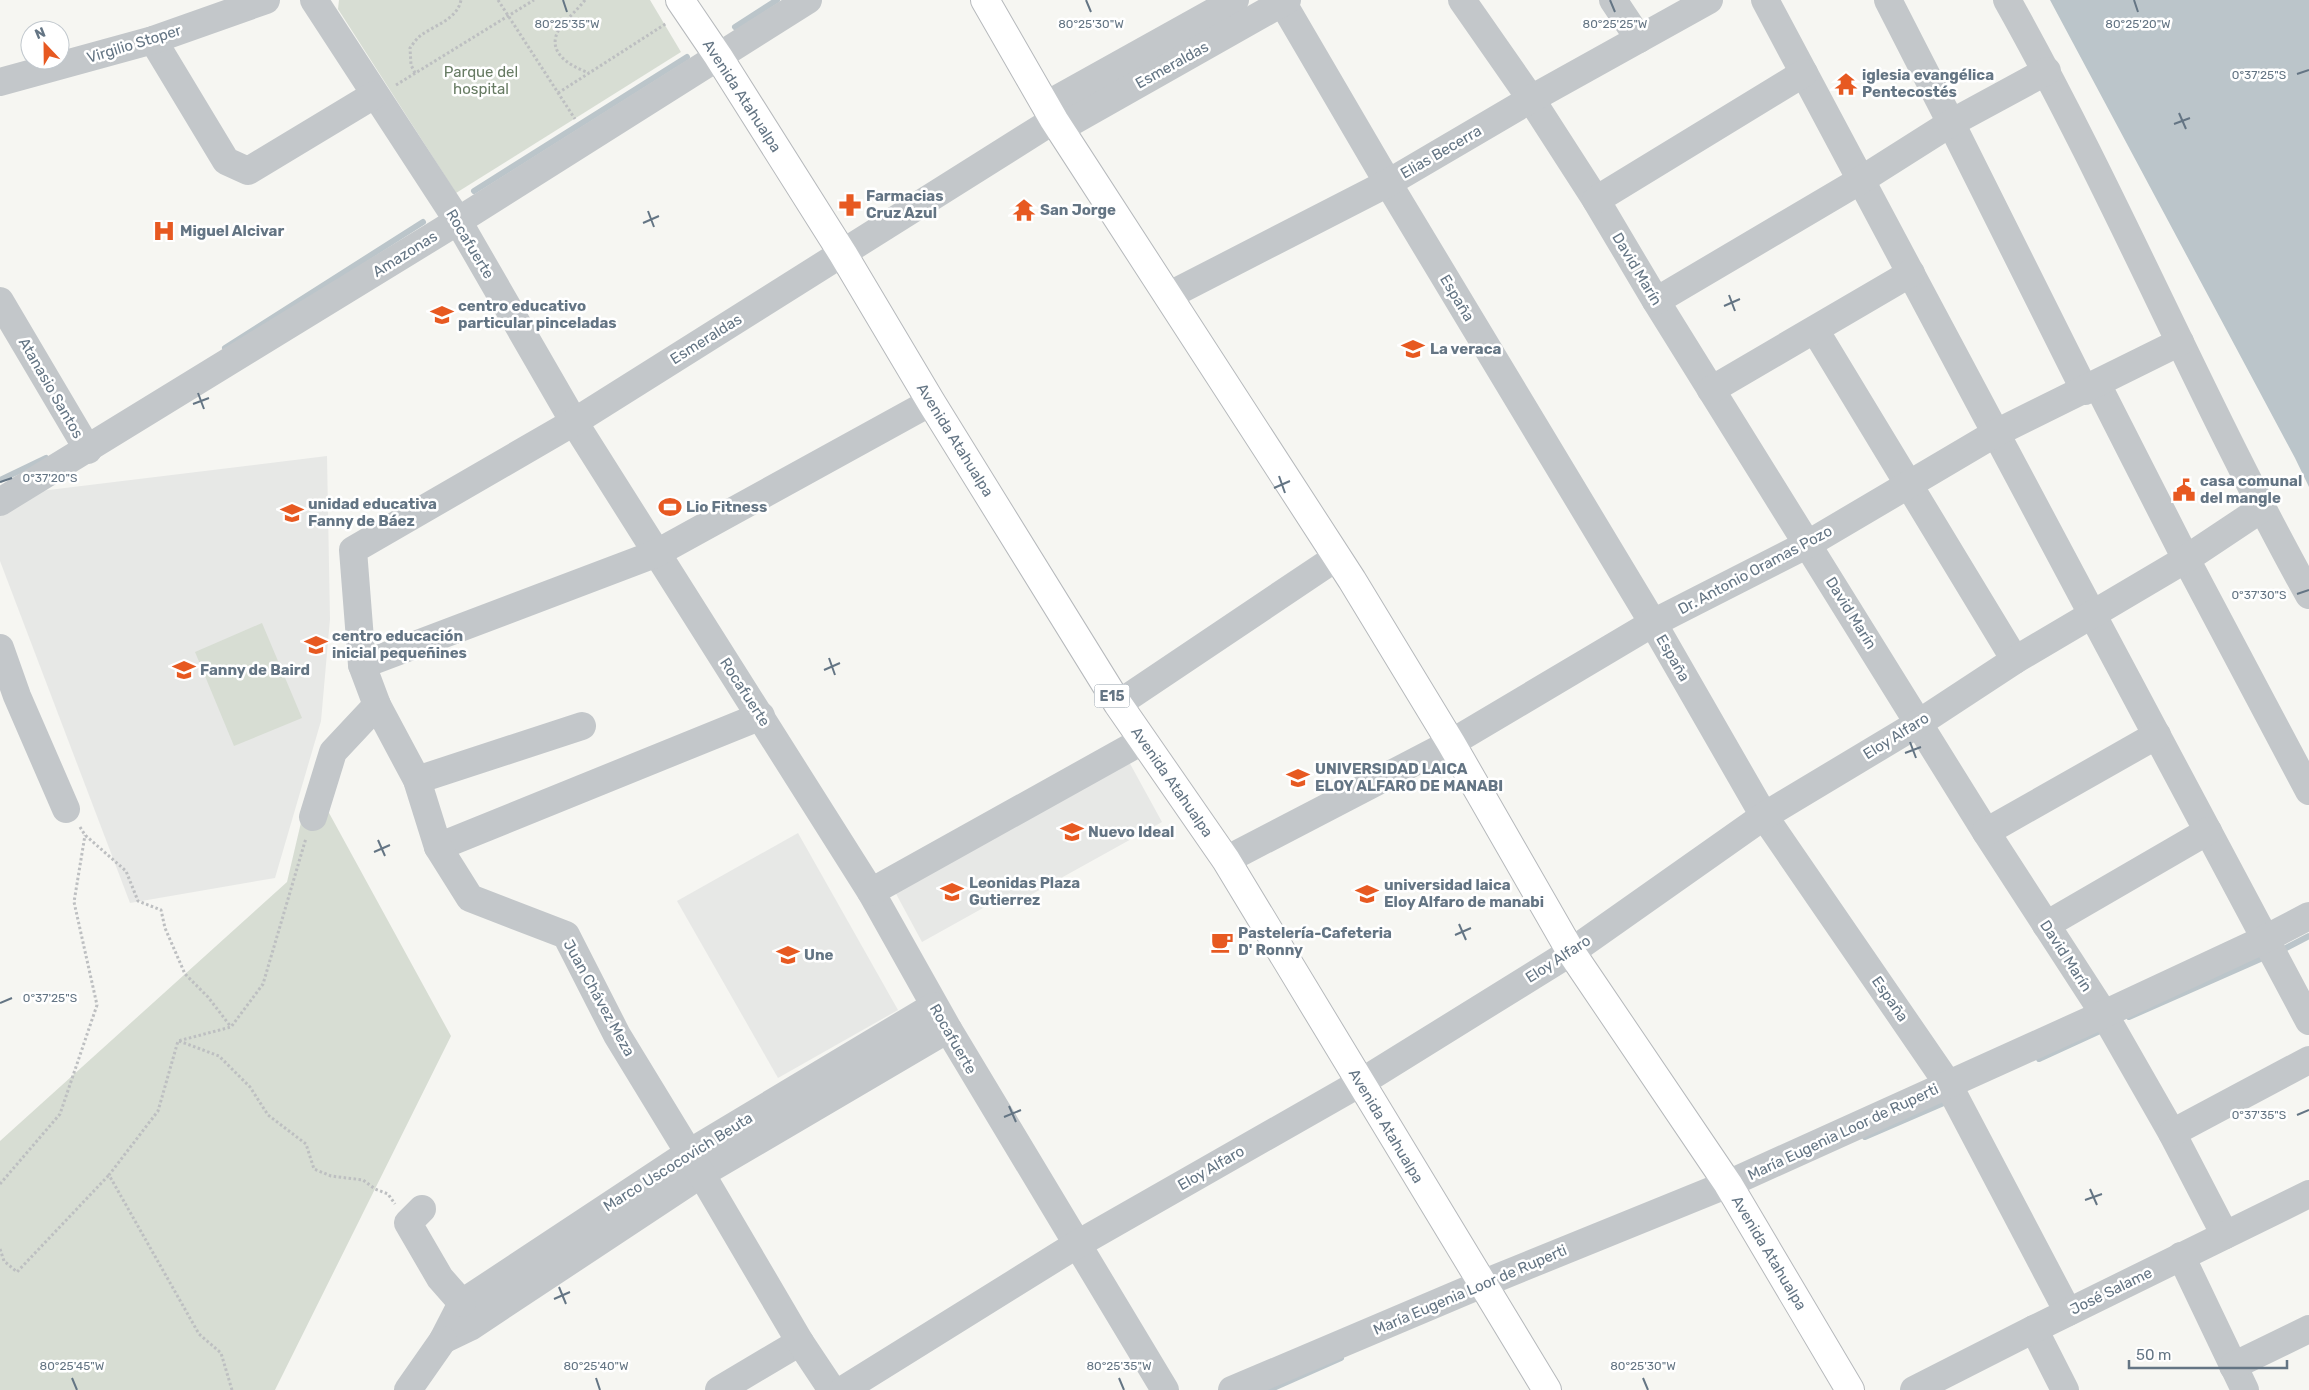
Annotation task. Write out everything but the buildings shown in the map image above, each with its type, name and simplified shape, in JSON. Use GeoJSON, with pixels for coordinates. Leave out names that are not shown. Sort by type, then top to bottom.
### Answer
{"type":"FeatureCollection","features":[{"type":"Feature","properties":{"kind":"highway","name":"Avenida Atahualpa"},"geometry":{"type":"LineString","coordinates":[[985,0],[1054,120],[1337,557],[1452,743],[1571,952],[1728,1184],[1850,1390]]}},
{"type":"Feature","properties":{"kind":"highway","name":"Avenida Atahualpa"},"geometry":{"type":"LineString","coordinates":[[683,5],[718,56],[843,254],[931,402],[1118,704],[1226,860],[1547,1390]]}},
{"type":"Feature","properties":{"kind":"street","name":"Virgilio Stoper"},"geometry":{"type":"LineString","coordinates":[[0,82],[152,40],[266,0]]}},
{"type":"Feature","properties":{"kind":"street","name":"Rocafuerte"},"geometry":{"type":"LineString","coordinates":[[314,0],[374,95],[458,221],[574,422],[655,554],[761,716],[871,892],[934,1006],[1076,1245],[1165,1390]]}},
{"type":"Feature","properties":{"kind":"street","name":"Amazonas"},"geometry":{"type":"LineString","coordinates":[[0,502],[88,450],[458,221],[808,0]]}},
{"type":"Feature","properties":{"kind":"street","name":"Esmeraldas"},"geometry":{"type":"LineString","coordinates":[[1054,120],[1059,98],[1235,0]]}},
{"type":"Feature","properties":{"kind":"street","name":"David Marín"},"geometry":{"type":"LineString","coordinates":[[1462,0],[1531,98],[1596,200],[1656,301],[1986,832],[2104,1014],[2172,1133],[2225,1235]]}},
{"type":"Feature","properties":{"kind":"street"},"geometry":{"type":"LineString","coordinates":[[1614,0],[1639,39]]}},
{"type":"Feature","properties":{"kind":"street","name":"Elias Becerra"},"geometry":{"type":"LineString","coordinates":[[1168,296],[1388,183],[1531,98],[1709,0]]}},
{"type":"Feature","properties":{"kind":"street"},"geometry":{"type":"LineString","coordinates":[[1765,0],[2309,1021]]}},
{"type":"Feature","properties":{"kind":"street"},"geometry":{"type":"LineString","coordinates":[[1888,0],[2091,388],[2186,559],[2309,791]]}},
{"type":"Feature","properties":{"kind":"street"},"geometry":{"type":"LineString","coordinates":[[2007,0],[2047,71],[2261,509],[2309,595]]}},
{"type":"Feature","properties":{"kind":"street","name":"Esmeraldas"},"geometry":{"type":"LineString","coordinates":[[353,550],[574,422],[1054,120],[1073,121],[1284,1]]}},
{"type":"Feature","properties":{"kind":"street","name":"España"},"geometry":{"type":"LineString","coordinates":[[1284,1],[1388,183],[1653,623],[1764,816],[1948,1084],[2068,1312]]}},
{"type":"Feature","properties":{"kind":"street"},"geometry":{"type":"LineString","coordinates":[[152,40],[226,161],[248,171],[374,95]]}},
{"type":"Feature","properties":{"kind":"street"},"geometry":{"type":"LineString","coordinates":[[1656,301],[1861,180],[1952,123],[2047,71]]}},
{"type":"Feature","properties":{"kind":"street"},"geometry":{"type":"LineString","coordinates":[[1596,200],[1804,72]]}},
{"type":"Feature","properties":{"kind":"street"},"geometry":{"type":"LineString","coordinates":[[1711,390],[1911,273]]}},
{"type":"Feature","properties":{"kind":"street","name":"Atanasio Santos"},"geometry":{"type":"LineString","coordinates":[[2,310],[88,450]]}},
{"type":"Feature","properties":{"kind":"street"},"geometry":{"type":"LineString","coordinates":[[1815,330],[2015,660]]}},
{"type":"Feature","properties":{"kind":"street","name":"Dr. Antonio Oramas Pozo"},"geometry":{"type":"LineString","coordinates":[[1226,860],[1452,743],[1653,623],[1808,544],[1996,433],[2091,388],[2180,342]]}},
{"type":"Feature","properties":{"kind":"street"},"geometry":{"type":"LineString","coordinates":[[362,665],[655,554],[931,402]]}},
{"type":"Feature","properties":{"kind":"street","name":"Eloy Alfaro"},"geometry":{"type":"LineString","coordinates":[[843,1390],[1076,1245],[1360,1083],[1571,952],[1764,816],[1919,723],[2015,660],[2186,559],[2261,509]]}},
{"type":"Feature","properties":{"kind":"street","name":"Juan Chávez Meza"},"geometry":{"type":"LineString","coordinates":[[353,550],[362,665],[377,705],[417,780],[438,847],[470,898],[566,935],[617,1035],[800,1342],[832,1390]]}},
{"type":"Feature","properties":{"kind":"street"},"geometry":{"type":"LineString","coordinates":[[1118,704],[1337,557]]}},
{"type":"Feature","properties":{"kind":"street"},"geometry":{"type":"LineString","coordinates":[[0,648],[17,696],[66,809]]}},
{"type":"Feature","properties":{"kind":"street"},"geometry":{"type":"LineString","coordinates":[[312,817],[333,752],[377,705]]}},
{"type":"Feature","properties":{"kind":"street"},"geometry":{"type":"LineString","coordinates":[[438,847],[761,716]]}},
{"type":"Feature","properties":{"kind":"street"},"geometry":{"type":"LineString","coordinates":[[417,780],[582,726]]}},
{"type":"Feature","properties":{"kind":"street"},"geometry":{"type":"LineString","coordinates":[[1986,832],[2157,734]]}},
{"type":"Feature","properties":{"kind":"street"},"geometry":{"type":"LineString","coordinates":[[871,892],[1142,741]]}},
{"type":"Feature","properties":{"kind":"street"},"geometry":{"type":"LineString","coordinates":[[2046,924],[2208,831]]}},
{"type":"Feature","properties":{"kind":"street","name":"María Eugenia Loor de Ruperti"},"geometry":{"type":"LineString","coordinates":[[1232,1390],[1482,1284],[1728,1184],[2104,1014],[2265,939],[2309,916]]}},
{"type":"Feature","properties":{"kind":"street","name":"Marco Uscocovich Beuta"},"geometry":{"type":"LineString","coordinates":[[408,1390],[443,1340],[462,1303],[695,1163],[934,1006]]}},
{"type":"Feature","properties":{"kind":"street","name":"Marco Uscocovich Beuta"},"geometry":{"type":"LineString","coordinates":[[443,1340],[470,1327],[695,1163],[948,1029]]}},
{"type":"Feature","properties":{"kind":"street"},"geometry":{"type":"LineString","coordinates":[[2172,1133],[2309,1060]]}},
{"type":"Feature","properties":{"kind":"street","name":"José Salame"},"geometry":{"type":"LineString","coordinates":[[1914,1390],[2309,1194]]}},
{"type":"Feature","properties":{"kind":"street"},"geometry":{"type":"LineString","coordinates":[[415,1216],[440,1278],[462,1303]]}},
{"type":"Feature","properties":{"kind":"street"},"geometry":{"type":"LineString","coordinates":[[2182,1256],[2239,1378],[2309,1329]]}},
{"type":"Feature","properties":{"kind":"street"},"geometry":{"type":"LineString","coordinates":[[2034,1329],[2065,1390]]}},
{"type":"Feature","properties":{"kind":"street"},"geometry":{"type":"LineString","coordinates":[[719,1390],[800,1342]]}},
{"type":"Feature","properties":{"kind":"path"},"geometry":{"type":"LineString","coordinates":[[414,73],[411,65],[410,48],[421,36],[448,20],[460,5],[461,0]]}},
{"type":"Feature","properties":{"kind":"path"},"geometry":{"type":"LineString","coordinates":[[498,0],[588,139]]}},
{"type":"Feature","properties":{"kind":"path"},"geometry":{"type":"LineString","coordinates":[[374,95],[414,73],[534,0]]}},
{"type":"Feature","properties":{"kind":"path"},"geometry":{"type":"LineString","coordinates":[[585,0],[562,25],[556,36],[557,51],[567,64],[589,73]]}},
{"type":"Feature","properties":{"kind":"path"},"geometry":{"type":"LineString","coordinates":[[558,93],[683,5]]}},
{"type":"Feature","properties":{"kind":"path"},"geometry":{"type":"LineString","coordinates":[[66,809],[86,835],[126,871],[138,901],[161,910],[165,928],[185,974],[208,998],[231,1027]]}},
{"type":"Feature","properties":{"kind":"path"},"geometry":{"type":"LineString","coordinates":[[178,1040],[231,1027],[263,984],[312,817]]}},
{"type":"Feature","properties":{"kind":"path"},"geometry":{"type":"LineString","coordinates":[[0,1184],[60,1114],[97,1005],[74,902],[86,835]]}},
{"type":"Feature","properties":{"kind":"path"},"geometry":{"type":"LineString","coordinates":[[0,1249],[4,1261],[17,1272],[109,1175],[158,1111],[178,1040]]}},
{"type":"Feature","properties":{"kind":"path"},"geometry":{"type":"LineString","coordinates":[[178,1040],[219,1056],[250,1087],[268,1115],[306,1144],[314,1169],[331,1176],[363,1180],[375,1189],[388,1194],[415,1216]]}},
{"type":"Feature","properties":{"kind":"path"},"geometry":{"type":"LineString","coordinates":[[109,1175],[199,1334],[222,1353],[232,1390]]}},
{"type":"Feature","properties":{"kind":"shaded area"},"geometry":{"type":"Polygon","coordinates":[[[2050,0],[2309,0],[2309,487],[2295,458],[2050,0]]]}},
{"type":"Feature","properties":{"kind":"shaded area","name":"Fanny de Baird"},"geometry":{"type":"Polygon","coordinates":[[[327,456],[330,619],[321,721],[275,878],[130,903],[0,561],[0,511],[32,492],[327,456]]]}},
{"type":"Feature","properties":{"kind":"shaded area","name":"Nuevo Ideal"},"geometry":{"type":"Polygon","coordinates":[[[1128,760],[1162,822],[1016,903],[1010,893],[922,942],[894,890],[1128,760]]]}},
{"type":"Feature","properties":{"kind":"shaded area","name":"Une"},"geometry":{"type":"Polygon","coordinates":[[[798,833],[898,1010],[778,1078],[677,901],[798,833]]]}},
{"type":"Feature","properties":{"kind":"green space","name":"Parque del hospital"},"geometry":{"type":"Polygon","coordinates":[[[339,0],[650,0],[681,52],[456,193],[338,9],[339,0]]]}},
{"type":"Feature","properties":{"kind":"green space"},"geometry":{"type":"Polygon","coordinates":[[[262,623],[302,718],[234,746],[195,652],[262,623]]]}},
{"type":"Feature","properties":{"kind":"green space"},"geometry":{"type":"Polygon","coordinates":[[[311,780],[451,1036],[275,1390],[0,1390],[0,1141],[287,882],[311,780]]]}},
{"type":"Feature","properties":{"kind":"waterway"},"geometry":{"type":"LineString","coordinates":[[735,27],[777,0]]}},
{"type":"Feature","properties":{"kind":"waterway"},"geometry":{"type":"LineString","coordinates":[[474,191],[687,57]]}},
{"type":"Feature","properties":{"kind":"waterway"},"geometry":{"type":"LineString","coordinates":[[225,348],[423,222]]}},
{"type":"Feature","properties":{"kind":"waterway"},"geometry":{"type":"LineString","coordinates":[[0,480],[46,458]]}},
{"type":"Feature","properties":{"kind":"waterway"},"geometry":{"type":"LineString","coordinates":[[2286,948],[2309,936]]}},
{"type":"Feature","properties":{"kind":"waterway"},"geometry":{"type":"LineString","coordinates":[[2129,1017],[2265,957]]}},
{"type":"Feature","properties":{"kind":"waterway"},"geometry":{"type":"LineString","coordinates":[[2039,1059],[2100,1031]]}},
{"type":"Feature","properties":{"kind":"waterway"},"geometry":{"type":"LineString","coordinates":[[1865,1137],[1946,1102]]}},
{"type":"Feature","properties":{"kind":"waterway"},"geometry":{"type":"LineString","coordinates":[[1269,1390],[1341,1358]]}},
{"type":"Feature","properties":{"kind":"place","name":"iglesia evangélica Pentecostés"},"geometry":{"type":"Point","coordinates":[1846,84]}},
{"type":"Feature","properties":{"kind":"place","name":"Farmacias Cruz Azul"},"geometry":{"type":"Point","coordinates":[850,205]}},
{"type":"Feature","properties":{"kind":"place","name":"San Jorge"},"geometry":{"type":"Point","coordinates":[1024,210]}},
{"type":"Feature","properties":{"kind":"place","name":"Miguel Alcivar"},"geometry":{"type":"Point","coordinates":[164,231]}},
{"type":"Feature","properties":{"kind":"place","name":"centro educativo particular pinceladas"},"geometry":{"type":"Point","coordinates":[442,315]}},
{"type":"Feature","properties":{"kind":"place","name":"La veraca"},"geometry":{"type":"Point","coordinates":[1413,349]}},
{"type":"Feature","properties":{"kind":"place","name":"casa comunal del mangle"},"geometry":{"type":"Point","coordinates":[2184,490]}},
{"type":"Feature","properties":{"kind":"place","name":"Lio Fitness"},"geometry":{"type":"Point","coordinates":[670,507]}},
{"type":"Feature","properties":{"kind":"place","name":"unidad educativa Fanny de Báez"},"geometry":{"type":"Point","coordinates":[292,513]}},
{"type":"Feature","properties":{"kind":"place","name":"centro educación inicial pequeñines"},"geometry":{"type":"Point","coordinates":[316,645]}},
{"type":"Feature","properties":{"kind":"place","name":"Fanny de Baird"},"geometry":{"type":"Point","coordinates":[184,670]}},
{"type":"Feature","properties":{"kind":"place","name":"UNIVERSIDAD LAICA ELOY ALFARO DE MANABI"},"geometry":{"type":"Point","coordinates":[1298,778]}},
{"type":"Feature","properties":{"kind":"place","name":"Nuevo Ideal"},"geometry":{"type":"Point","coordinates":[1072,832]}},
{"type":"Feature","properties":{"kind":"place","name":"Leonidas Plaza Gutierrez"},"geometry":{"type":"Point","coordinates":[952,892]}},
{"type":"Feature","properties":{"kind":"place","name":"universidad laica Eloy Alfaro de manabi"},"geometry":{"type":"Point","coordinates":[1367,894]}},
{"type":"Feature","properties":{"kind":"place","name":"Pastelería-Cafeteria D' Ronny"},"geometry":{"type":"Point","coordinates":[1222,942]}},
{"type":"Feature","properties":{"kind":"place","name":"Une"},"geometry":{"type":"Point","coordinates":[788,955]}}]}
